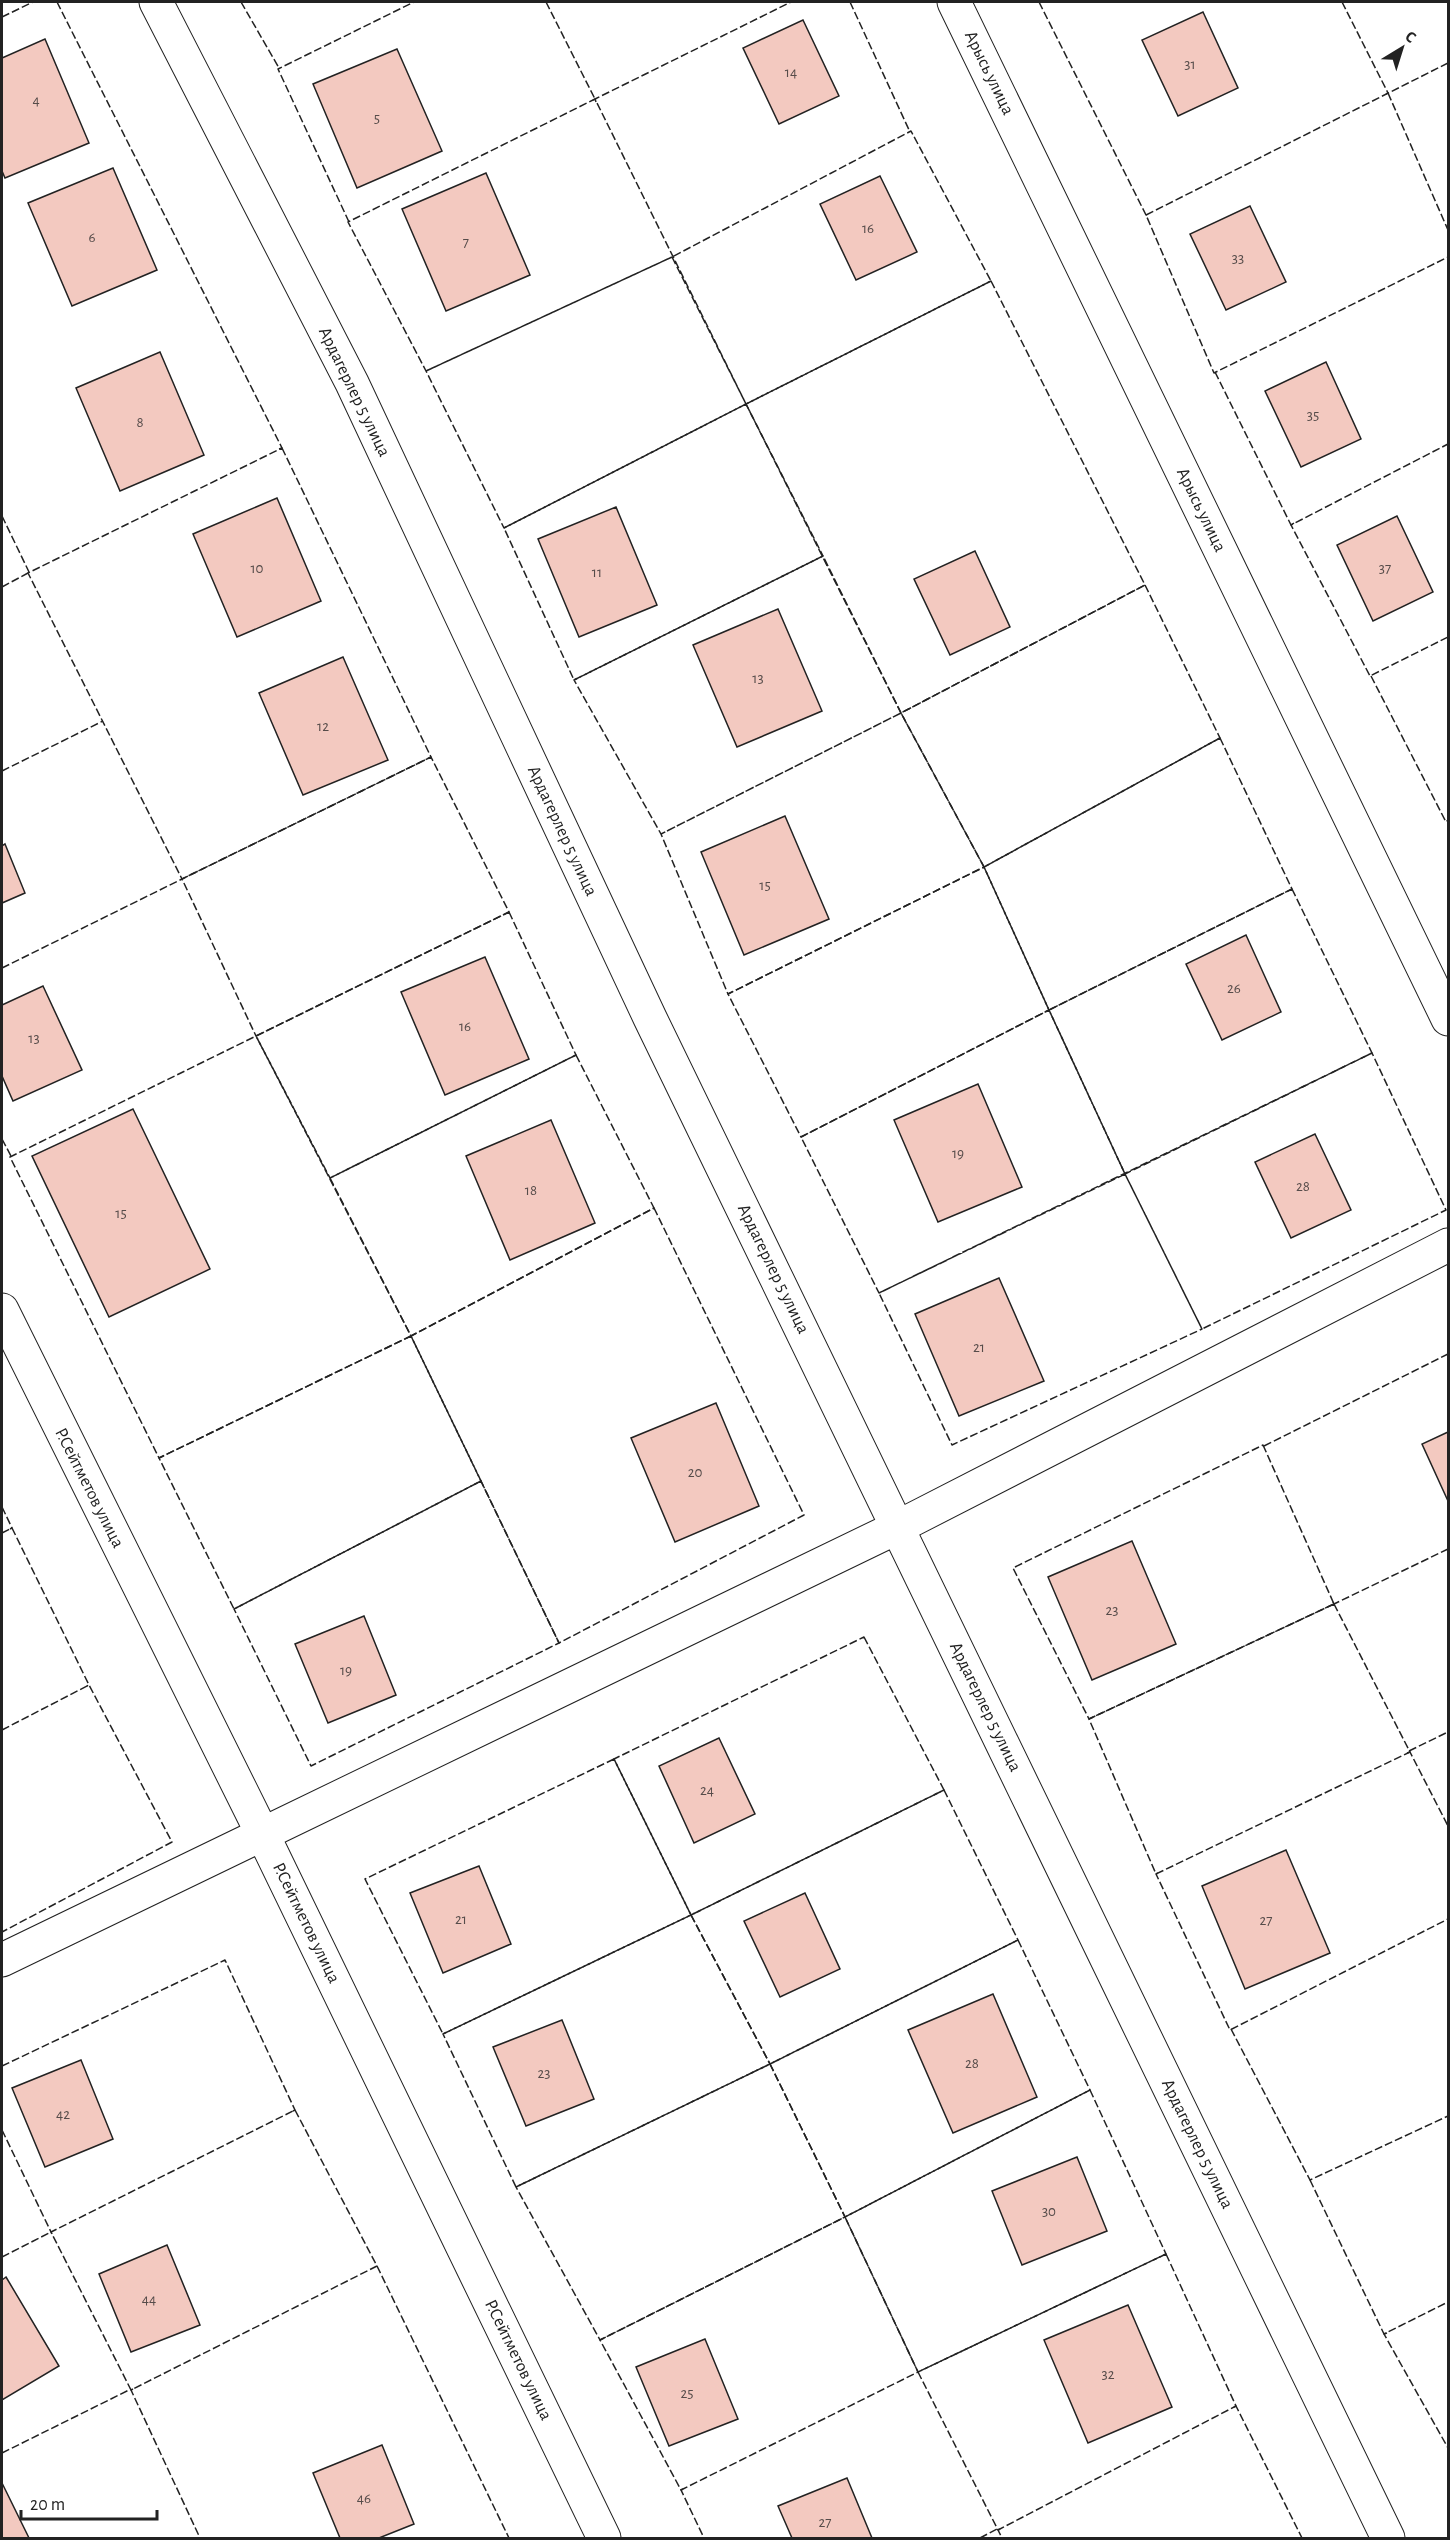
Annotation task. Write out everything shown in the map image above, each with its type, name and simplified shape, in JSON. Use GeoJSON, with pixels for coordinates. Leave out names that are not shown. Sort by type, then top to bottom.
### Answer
{"type":"FeatureCollection","features":[{"type":"Feature","properties":{"kind":"street","name":"Ардагерлер 5 улица"},"geometry":{"type":"LineString","coordinates":[[156,2],[352,383],[645,1007],[1388,2538]]}},
{"type":"Feature","properties":{"kind":"street","name":"Арысь улица"},"geometry":{"type":"LineString","coordinates":[[954,2],[1449,1019]]}},
{"type":"Feature","properties":{"kind":"street"},"geometry":{"type":"LineString","coordinates":[[2,1960],[898,1527],[1449,1245]]}},
{"type":"Feature","properties":{"kind":"street","name":"Р.Сейтметов улица"},"geometry":{"type":"LineString","coordinates":[[2,1310],[262,1833],[604,2538]]}},
{"type":"Feature","properties":{"kind":"building"},"geometry":{"type":"Polygon","coordinates":[[[1203,12],[1238,88],[1178,116],[1142,40],[1203,12]]]}},
{"type":"Feature","properties":{"kind":"building"},"geometry":{"type":"Polygon","coordinates":[[[803,20],[839,96],[779,124],[743,48],[803,20]]]}},
{"type":"Feature","properties":{"kind":"building"},"geometry":{"type":"Polygon","coordinates":[[[45,39],[89,143],[5,178],[2,171],[2,58],[45,39]]]}},
{"type":"Feature","properties":{"kind":"building"},"geometry":{"type":"Polygon","coordinates":[[[397,49],[442,151],[357,188],[313,84],[397,49]]]}},
{"type":"Feature","properties":{"kind":"building"},"geometry":{"type":"Polygon","coordinates":[[[113,168],[157,270],[72,306],[28,203],[113,168]]]}},
{"type":"Feature","properties":{"kind":"building"},"geometry":{"type":"Polygon","coordinates":[[[486,173],[530,275],[446,311],[402,209],[486,173]]]}},
{"type":"Feature","properties":{"kind":"building"},"geometry":{"type":"Polygon","coordinates":[[[880,176],[917,252],[856,280],[820,204],[880,176]]]}},
{"type":"Feature","properties":{"kind":"building"},"geometry":{"type":"Polygon","coordinates":[[[1250,206],[1286,282],[1226,310],[1190,234],[1250,206]]]}},
{"type":"Feature","properties":{"kind":"building"},"geometry":{"type":"Polygon","coordinates":[[[160,352],[204,455],[120,491],[76,388],[160,352]]]}},
{"type":"Feature","properties":{"kind":"building"},"geometry":{"type":"Polygon","coordinates":[[[1326,362],[1361,439],[1301,467],[1265,391],[1326,362]]]}},
{"type":"Feature","properties":{"kind":"building"},"geometry":{"type":"Polygon","coordinates":[[[277,498],[321,601],[237,637],[193,534],[277,498]]]}},
{"type":"Feature","properties":{"kind":"building"},"geometry":{"type":"Polygon","coordinates":[[[616,507],[657,605],[579,637],[538,539],[616,507]]]}},
{"type":"Feature","properties":{"kind":"building"},"geometry":{"type":"Polygon","coordinates":[[[1397,516],[1433,592],[1373,621],[1337,545],[1397,516]]]}},
{"type":"Feature","properties":{"kind":"building"},"geometry":{"type":"Polygon","coordinates":[[[975,551],[1010,627],[950,655],[914,579],[975,551]]]}},
{"type":"Feature","properties":{"kind":"building"},"geometry":{"type":"Polygon","coordinates":[[[778,609],[822,711],[737,747],[693,645],[778,609]]]}},
{"type":"Feature","properties":{"kind":"building"},"geometry":{"type":"Polygon","coordinates":[[[343,657],[388,760],[303,795],[259,693],[343,657]]]}},
{"type":"Feature","properties":{"kind":"building"},"geometry":{"type":"Polygon","coordinates":[[[785,816],[829,919],[744,955],[701,852],[785,816]]]}},
{"type":"Feature","properties":{"kind":"building"},"geometry":{"type":"Polygon","coordinates":[[[5,844],[25,893],[2,903],[2,846],[5,844]]]}},
{"type":"Feature","properties":{"kind":"building"},"geometry":{"type":"Polygon","coordinates":[[[1246,935],[1281,1012],[1222,1040],[1186,964],[1246,935]]]}},
{"type":"Feature","properties":{"kind":"building"},"geometry":{"type":"Polygon","coordinates":[[[485,957],[529,1059],[445,1095],[401,992],[485,957]]]}},
{"type":"Feature","properties":{"kind":"building"},"geometry":{"type":"Polygon","coordinates":[[[43,986],[82,1070],[13,1101],[2,1076],[2,1005],[43,986]]]}},
{"type":"Feature","properties":{"kind":"building"},"geometry":{"type":"Polygon","coordinates":[[[978,1084],[1022,1187],[938,1222],[894,1120],[978,1084]]]}},
{"type":"Feature","properties":{"kind":"building"},"geometry":{"type":"Polygon","coordinates":[[[133,1109],[210,1269],[109,1317],[32,1156],[133,1109]]]}},
{"type":"Feature","properties":{"kind":"building"},"geometry":{"type":"Polygon","coordinates":[[[551,1120],[595,1223],[510,1260],[466,1156],[551,1120]]]}},
{"type":"Feature","properties":{"kind":"building"},"geometry":{"type":"Polygon","coordinates":[[[1315,1134],[1351,1210],[1291,1238],[1255,1162],[1315,1134]]]}},
{"type":"Feature","properties":{"kind":"building"},"geometry":{"type":"Polygon","coordinates":[[[999,1278],[1044,1381],[959,1416],[915,1314],[999,1278]]]}},
{"type":"Feature","properties":{"kind":"building"},"geometry":{"type":"Polygon","coordinates":[[[716,1403],[759,1506],[675,1542],[631,1438],[716,1403]]]}},
{"type":"Feature","properties":{"kind":"building"},"geometry":{"type":"Polygon","coordinates":[[[1448,1432],[1448,1501],[1422,1444],[1448,1432]]]}},
{"type":"Feature","properties":{"kind":"building"},"geometry":{"type":"Polygon","coordinates":[[[1132,1541],[1176,1644],[1092,1680],[1048,1577],[1132,1541]]]}},
{"type":"Feature","properties":{"kind":"building"},"geometry":{"type":"Polygon","coordinates":[[[364,1616],[396,1695],[328,1723],[295,1644],[364,1616]]]}},
{"type":"Feature","properties":{"kind":"building"},"geometry":{"type":"Polygon","coordinates":[[[719,1738],[755,1814],[694,1843],[659,1766],[719,1738]]]}},
{"type":"Feature","properties":{"kind":"building"},"geometry":{"type":"Polygon","coordinates":[[[1286,1850],[1330,1953],[1245,1989],[1202,1886],[1286,1850]]]}},
{"type":"Feature","properties":{"kind":"building"},"geometry":{"type":"Polygon","coordinates":[[[479,1866],[511,1944],[443,1973],[410,1893],[479,1866]]]}},
{"type":"Feature","properties":{"kind":"building"},"geometry":{"type":"Polygon","coordinates":[[[805,1893],[840,1969],[780,1997],[744,1921],[805,1893]]]}},
{"type":"Feature","properties":{"kind":"building"},"geometry":{"type":"Polygon","coordinates":[[[993,1994],[1037,2097],[953,2133],[908,2030],[993,1994]]]}},
{"type":"Feature","properties":{"kind":"building"},"geometry":{"type":"Polygon","coordinates":[[[562,2020],[594,2099],[526,2126],[493,2047],[562,2020]]]}},
{"type":"Feature","properties":{"kind":"building"},"geometry":{"type":"Polygon","coordinates":[[[81,2060],[113,2139],[45,2167],[12,2088],[81,2060]]]}},
{"type":"Feature","properties":{"kind":"building"},"geometry":{"type":"Polygon","coordinates":[[[1077,2157],[1107,2231],[1022,2265],[992,2191],[1077,2157]]]}},
{"type":"Feature","properties":{"kind":"building"},"geometry":{"type":"Polygon","coordinates":[[[167,2245],[200,2325],[131,2352],[99,2274],[167,2245]]]}},
{"type":"Feature","properties":{"kind":"building"},"geometry":{"type":"Polygon","coordinates":[[[6,2277],[59,2366],[2,2400],[2,2280],[6,2277]]]}},
{"type":"Feature","properties":{"kind":"building"},"geometry":{"type":"Polygon","coordinates":[[[1128,2305],[1172,2407],[1088,2443],[1044,2340],[1128,2305]]]}},
{"type":"Feature","properties":{"kind":"building"},"geometry":{"type":"Polygon","coordinates":[[[705,2339],[738,2419],[669,2446],[636,2367],[705,2339]]]}},
{"type":"Feature","properties":{"kind":"building"},"geometry":{"type":"Polygon","coordinates":[[[382,2445],[414,2524],[379,2538],[340,2538],[313,2473],[382,2445]]]}},
{"type":"Feature","properties":{"kind":"building"},"geometry":{"type":"Polygon","coordinates":[[[847,2478],[872,2538],[792,2538],[778,2506],[847,2478]]]}},
{"type":"Feature","properties":{"kind":"building"},"geometry":{"type":"Polygon","coordinates":[[[2,2483],[29,2538],[2,2538],[2,2483]]]}},
{"type":"Feature","properties":{"kind":"fence"},"geometry":{"type":"LineString","coordinates":[[2,17],[33,2]]}},
{"type":"Feature","properties":{"kind":"fence"},"geometry":{"type":"LineString","coordinates":[[57,2],[282,448],[279,449]]}},
{"type":"Feature","properties":{"kind":"fence"},"geometry":{"type":"LineString","coordinates":[[241,2],[279,68]]}},
{"type":"Feature","properties":{"kind":"fence"},"geometry":{"type":"LineString","coordinates":[[349,222],[278,69],[414,2]]}},
{"type":"Feature","properties":{"kind":"fence"},"geometry":{"type":"LineString","coordinates":[[546,2],[595,99],[593,100]]}},
{"type":"Feature","properties":{"kind":"fence"},"geometry":{"type":"LineString","coordinates":[[596,102],[595,99],[791,2]]}},
{"type":"Feature","properties":{"kind":"fence"},"geometry":{"type":"LineString","coordinates":[[850,2],[910,132]]}},
{"type":"Feature","properties":{"kind":"fence"},"geometry":{"type":"LineString","coordinates":[[1039,2],[1146,215],[1148,214]]}},
{"type":"Feature","properties":{"kind":"fence"},"geometry":{"type":"LineString","coordinates":[[1342,2],[1388,93],[1386,94]]}},
{"type":"Feature","properties":{"kind":"fence"},"geometry":{"type":"LineString","coordinates":[[1448,63],[1146,215],[1214,373],[1448,257]]}},
{"type":"Feature","properties":{"kind":"fence"},"geometry":{"type":"LineString","coordinates":[[1388,93],[1448,230]]}},
{"type":"Feature","properties":{"kind":"fence"},"geometry":{"type":"LineString","coordinates":[[672,257],[426,371],[348,222],[595,99],[746,404],[504,528],[426,371],[672,257],[911,131],[991,281],[746,404],[672,257]]}},
{"type":"Feature","properties":{"kind":"fence"},"geometry":{"type":"LineString","coordinates":[[991,281],[1145,585],[901,713],[746,404],[991,281]]}},
{"type":"Feature","properties":{"kind":"fence"},"geometry":{"type":"LineString","coordinates":[[1215,372],[1291,525],[1448,444]]}},
{"type":"Feature","properties":{"kind":"fence"},"geometry":{"type":"LineString","coordinates":[[746,404],[823,556],[574,680],[504,528],[746,404]]}},
{"type":"Feature","properties":{"kind":"fence"},"geometry":{"type":"LineString","coordinates":[[282,448],[431,757],[182,879],[28,573],[282,448]]}},
{"type":"Feature","properties":{"kind":"fence"},"geometry":{"type":"LineString","coordinates":[[2,516],[29,572]]}},
{"type":"Feature","properties":{"kind":"fence"},"geometry":{"type":"LineString","coordinates":[[1294,523],[1291,525],[1370,676],[1448,637]]}},
{"type":"Feature","properties":{"kind":"fence"},"geometry":{"type":"LineString","coordinates":[[901,713],[661,834],[574,680],[823,556],[901,713],[984,867],[728,994],[661,834],[901,713]]}},
{"type":"Feature","properties":{"kind":"fence"},"geometry":{"type":"LineString","coordinates":[[2,587],[28,573]]}},
{"type":"Feature","properties":{"kind":"fence"},"geometry":{"type":"LineString","coordinates":[[1145,585],[1220,738],[984,867],[901,713],[1145,585]]}},
{"type":"Feature","properties":{"kind":"fence"},"geometry":{"type":"LineString","coordinates":[[1371,676],[1446,822],[1448,820]]}},
{"type":"Feature","properties":{"kind":"fence"},"geometry":{"type":"LineString","coordinates":[[2,771],[103,721]]}},
{"type":"Feature","properties":{"kind":"fence"},"geometry":{"type":"LineString","coordinates":[[1220,738],[1292,889],[1049,1010],[984,867],[1220,738]]}},
{"type":"Feature","properties":{"kind":"fence"},"geometry":{"type":"LineString","coordinates":[[256,1036],[10,1157],[159,1458],[411,1336],[256,1036],[182,879],[431,757],[509,912],[256,1036]]}},
{"type":"Feature","properties":{"kind":"fence"},"geometry":{"type":"LineString","coordinates":[[984,867],[1049,1010],[801,1137],[728,994],[984,867]]}},
{"type":"Feature","properties":{"kind":"fence"},"geometry":{"type":"LineString","coordinates":[[2,968],[182,879]]}},
{"type":"Feature","properties":{"kind":"fence"},"geometry":{"type":"LineString","coordinates":[[1292,889],[1372,1053],[1125,1174],[1049,1010],[1292,889]]}},
{"type":"Feature","properties":{"kind":"fence"},"geometry":{"type":"LineString","coordinates":[[509,912],[576,1055],[330,1178],[256,1036],[509,912]]}},
{"type":"Feature","properties":{"kind":"fence"},"geometry":{"type":"LineString","coordinates":[[1125,1174],[879,1293],[952,1445],[1202,1329],[1125,1174],[1049,1010],[801,1137],[879,1293],[1372,1053],[1446,1210],[1202,1329],[1125,1174]]}},
{"type":"Feature","properties":{"kind":"fence"},"geometry":{"type":"LineString","coordinates":[[576,1055],[654,1208],[411,1336],[330,1178],[576,1055]]}},
{"type":"Feature","properties":{"kind":"fence"},"geometry":{"type":"LineString","coordinates":[[2,1139],[11,1156]]}},
{"type":"Feature","properties":{"kind":"fence"},"geometry":{"type":"LineString","coordinates":[[654,1208],[804,1515],[559,1643],[411,1336],[654,1208]]}},
{"type":"Feature","properties":{"kind":"fence"},"geometry":{"type":"LineString","coordinates":[[411,1336],[481,1481],[234,1609],[159,1458],[411,1336]]}},
{"type":"Feature","properties":{"kind":"fence"},"geometry":{"type":"LineString","coordinates":[[1264,1446],[1448,1354]]}},
{"type":"Feature","properties":{"kind":"fence"},"geometry":{"type":"LineString","coordinates":[[1263,1445],[1334,1604],[1089,1719],[1013,1568],[1263,1445]]}},
{"type":"Feature","properties":{"kind":"fence"},"geometry":{"type":"LineString","coordinates":[[481,1481],[559,1643],[311,1766],[234,1609],[481,1481]]}},
{"type":"Feature","properties":{"kind":"fence"},"geometry":{"type":"LineString","coordinates":[[2,1507],[12,1528],[10,1529]]}},
{"type":"Feature","properties":{"kind":"fence"},"geometry":{"type":"LineString","coordinates":[[2,1533],[12,1528],[89,1685],[87,1686]]}},
{"type":"Feature","properties":{"kind":"fence"},"geometry":{"type":"LineString","coordinates":[[1333,1602],[1334,1604],[1448,1549]]}},
{"type":"Feature","properties":{"kind":"fence"},"geometry":{"type":"LineString","coordinates":[[1334,1604],[1410,1752],[1156,1874],[1089,1719],[1334,1604]]}},
{"type":"Feature","properties":{"kind":"fence"},"geometry":{"type":"LineString","coordinates":[[864,1637],[944,1790],[691,1915],[614,1759],[864,1637]]}},
{"type":"Feature","properties":{"kind":"fence"},"geometry":{"type":"LineString","coordinates":[[2,1730],[89,1685],[172,1842],[2,1932]]}},
{"type":"Feature","properties":{"kind":"fence"},"geometry":{"type":"LineString","coordinates":[[1409,1751],[1448,1732]]}},
{"type":"Feature","properties":{"kind":"fence"},"geometry":{"type":"LineString","coordinates":[[1407,1753],[1410,1752],[1448,1826]]}},
{"type":"Feature","properties":{"kind":"fence"},"geometry":{"type":"LineString","coordinates":[[614,1759],[691,1915],[443,2034],[365,1879],[614,1759]]}},
{"type":"Feature","properties":{"kind":"fence"},"geometry":{"type":"LineString","coordinates":[[944,1790],[1018,1940],[770,2064],[691,1915],[944,1790]]}},
{"type":"Feature","properties":{"kind":"fence"},"geometry":{"type":"LineString","coordinates":[[1158,1873],[1156,1874],[1230,2030],[1448,1919]]}},
{"type":"Feature","properties":{"kind":"fence"},"geometry":{"type":"LineString","coordinates":[[691,1915],[770,2064],[516,2187],[443,2034],[691,1915]]}},
{"type":"Feature","properties":{"kind":"fence"},"geometry":{"type":"LineString","coordinates":[[1018,1940],[1090,2090],[845,2217],[770,2064],[1018,1940]]}},
{"type":"Feature","properties":{"kind":"fence"},"geometry":{"type":"LineString","coordinates":[[2,2066],[225,1960],[295,2110],[293,2111]]}},
{"type":"Feature","properties":{"kind":"fence"},"geometry":{"type":"LineString","coordinates":[[1231,2029],[1310,2180],[1448,2116]]}},
{"type":"Feature","properties":{"kind":"fence"},"geometry":{"type":"LineString","coordinates":[[770,2064],[845,2217],[600,2340],[516,2187],[770,2064]]}},
{"type":"Feature","properties":{"kind":"fence"},"geometry":{"type":"LineString","coordinates":[[1090,2090],[1166,2254],[918,2372],[845,2217],[1090,2090]]}},
{"type":"Feature","properties":{"kind":"fence"},"geometry":{"type":"LineString","coordinates":[[295,2110],[377,2266],[131,2390],[51,2232],[295,2110]]}},
{"type":"Feature","properties":{"kind":"fence"},"geometry":{"type":"LineString","coordinates":[[2,2130],[51,2232]]}},
{"type":"Feature","properties":{"kind":"fence"},"geometry":{"type":"LineString","coordinates":[[1310,2180],[1384,2334],[1448,2302]]}},
{"type":"Feature","properties":{"kind":"fence"},"geometry":{"type":"LineString","coordinates":[[845,2217],[918,2372],[681,2490],[600,2340],[845,2217]]}},
{"type":"Feature","properties":{"kind":"fence"},"geometry":{"type":"LineString","coordinates":[[2,2257],[51,2232],[52,2234]]}},
{"type":"Feature","properties":{"kind":"fence"},"geometry":{"type":"LineString","coordinates":[[1166,2254],[1236,2406],[998,2530],[918,2372],[1166,2254]]}},
{"type":"Feature","properties":{"kind":"fence"},"geometry":{"type":"LineString","coordinates":[[377,2266],[509,2538]]}},
{"type":"Feature","properties":{"kind":"fence"},"geometry":{"type":"LineString","coordinates":[[1387,2333],[1384,2334],[1448,2448]]}},
{"type":"Feature","properties":{"kind":"fence"},"geometry":{"type":"LineString","coordinates":[[2,2453],[131,2389]]}},
{"type":"Feature","properties":{"kind":"fence"},"geometry":{"type":"LineString","coordinates":[[133,2389],[131,2390],[200,2538]]}},
{"type":"Feature","properties":{"kind":"fence"},"geometry":{"type":"LineString","coordinates":[[1234,2407],[1236,2406],[1302,2538]]}},
{"type":"Feature","properties":{"kind":"fence"},"geometry":{"type":"LineString","coordinates":[[683,2489],[681,2490],[704,2538]]}},
{"type":"Feature","properties":{"kind":"fence"},"geometry":{"type":"LineString","coordinates":[[980,2538],[997,2529]]}},
{"type":"Feature","properties":{"kind":"fence"},"geometry":{"type":"LineString","coordinates":[[1000,2529],[998,2530],[1002,2538]]}}]}
